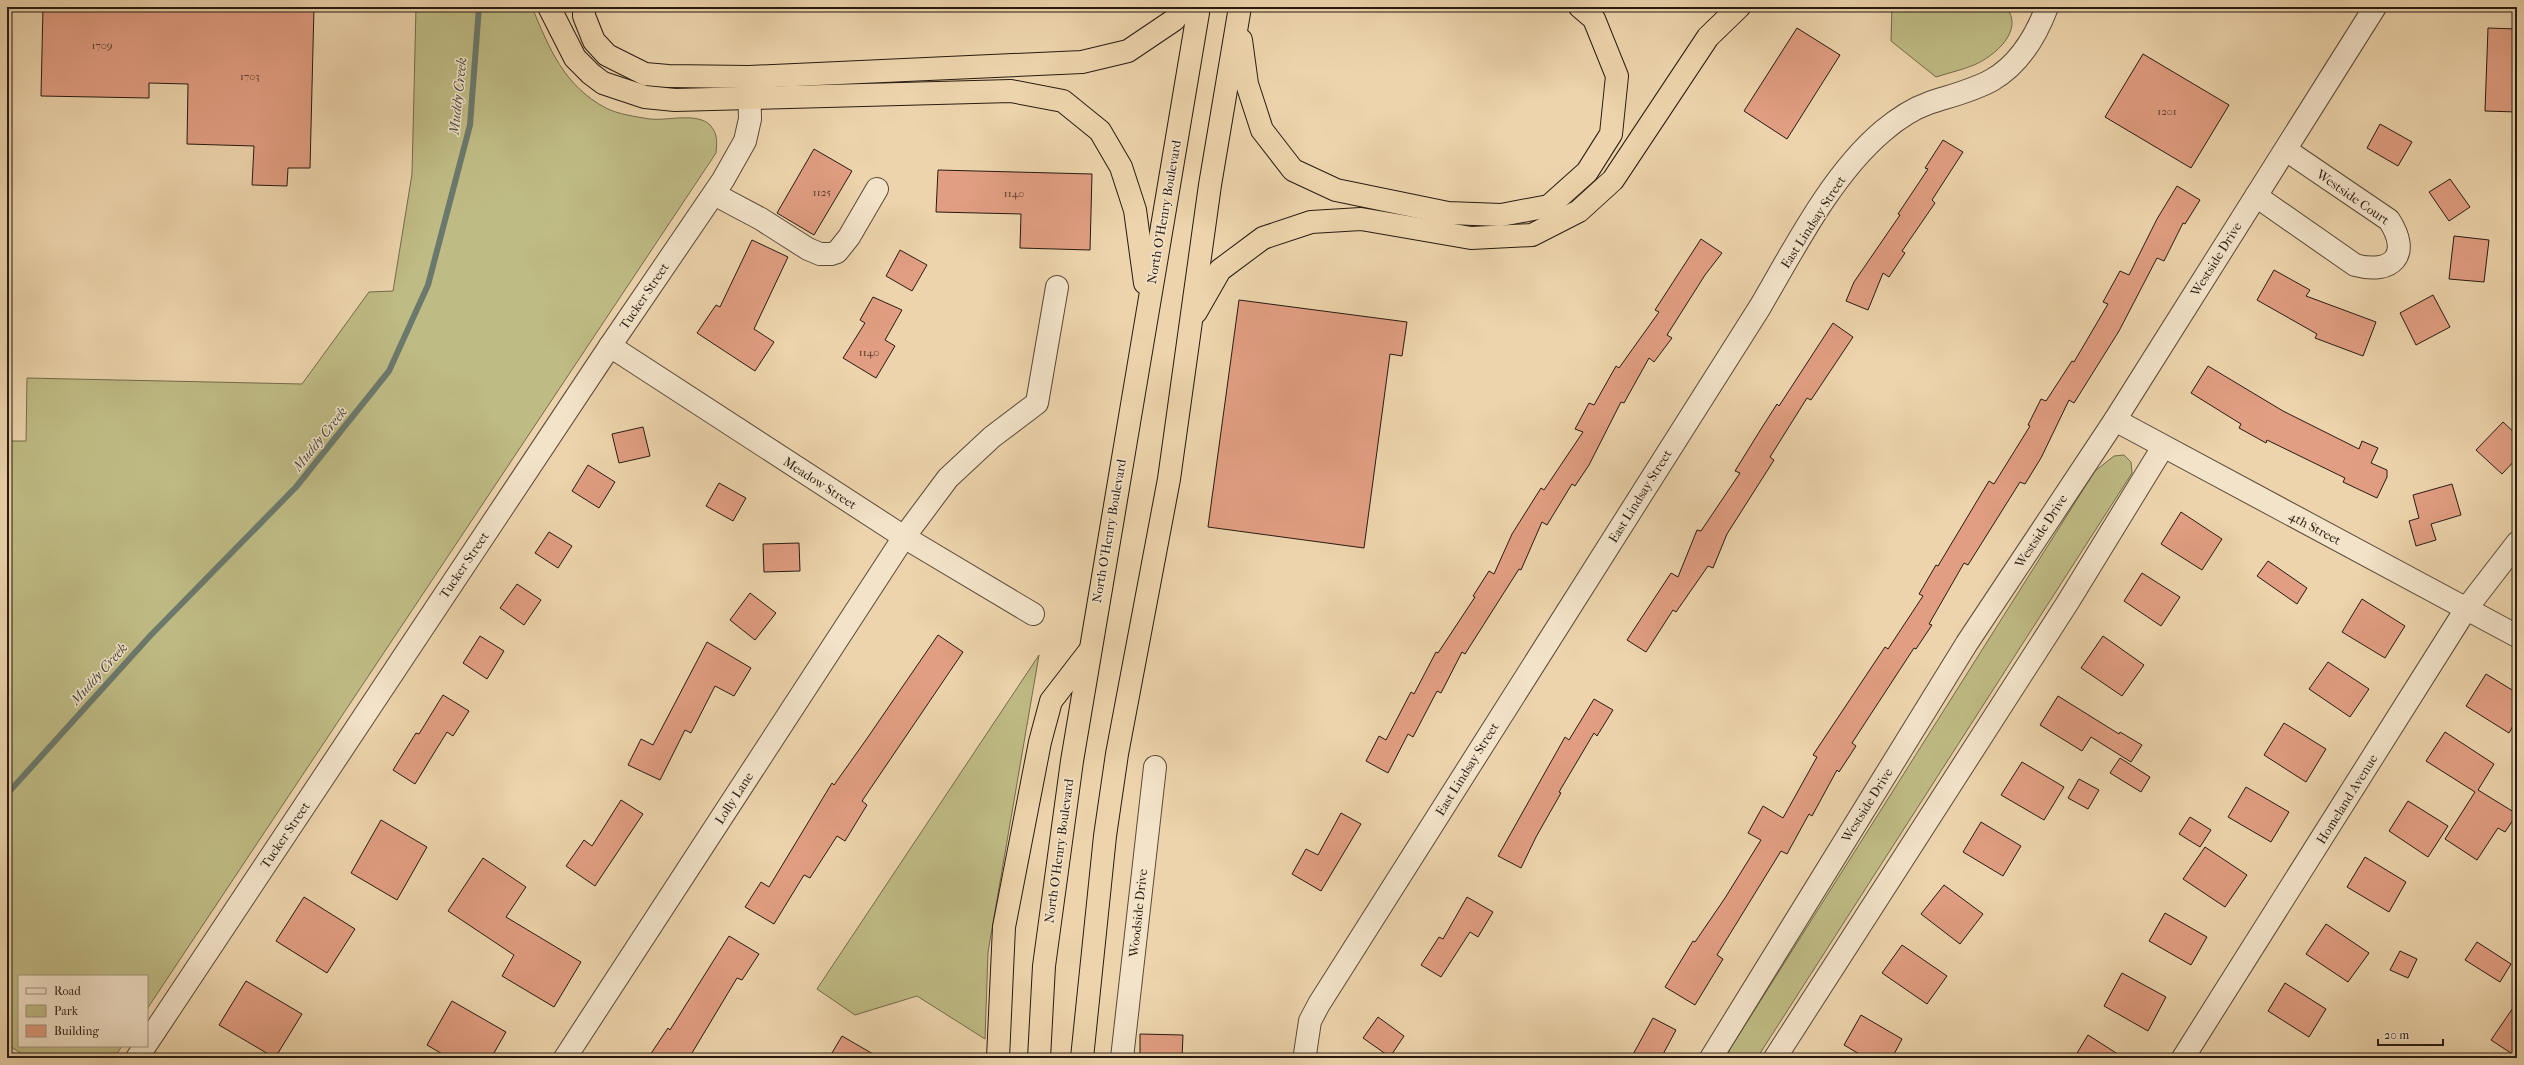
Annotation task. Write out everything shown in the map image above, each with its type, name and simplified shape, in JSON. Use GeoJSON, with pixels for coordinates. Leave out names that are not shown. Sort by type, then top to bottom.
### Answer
{"type":"FeatureCollection","features":[{"type":"Feature","properties":{"kind":"highway"},"geometry":{"type":"LineString","coordinates":[[549,7],[575,58],[603,83],[644,97],[675,100],[1011,91],[1063,102],[1100,131],[1121,167],[1135,210],[1148,305]]}},
{"type":"Feature","properties":{"kind":"highway"},"geometry":{"type":"LineString","coordinates":[[584,7],[584,16],[594,41],[607,55],[645,74],[668,76],[749,77],[1082,62],[1128,51],[1174,20],[1184,7]]}},
{"type":"Feature","properties":{"kind":"highway","name":"North O'Henry Boulevard"},"geometry":{"type":"LineString","coordinates":[[1040,1058],[1044,966],[1088,652],[1199,7]]}},
{"type":"Feature","properties":{"kind":"highway"},"geometry":{"type":"LineString","coordinates":[[1239,12],[1247,84],[1262,130],[1293,170],[1336,190],[1448,213],[1501,215],[1549,206],[1587,172],[1611,134],[1617,76],[1594,19],[1580,7]]}},
{"type":"Feature","properties":{"kind":"highway"},"geometry":{"type":"LineString","coordinates":[[1191,322],[1220,270],[1263,238],[1311,222],[1361,219],[1471,238],[1532,235],[1579,211],[1613,180],[1708,37],[1739,7]]}},
{"type":"Feature","properties":{"kind":"highway"},"geometry":{"type":"LineString","coordinates":[[1082,1058],[1105,836],[1117,754],[1169,479],[1210,185],[1239,12]]}},
{"type":"Feature","properties":{"kind":"highway"},"geometry":{"type":"LineString","coordinates":[[998,1058],[1004,927],[1040,742],[1051,701],[1088,652]]}},
{"type":"Feature","properties":{"kind":"street","name":"East Lindsay Street"},"geometry":{"type":"LineString","coordinates":[[1306,1056],[1310,1021],[1319,1004],[1760,307],[1825,200],[1866,147],[1902,116],[1928,103],[1992,80],[2008,68],[2024,52],[2037,32],[2047,7]]}},
{"type":"Feature","properties":{"kind":"street","name":"Westside Drive"},"geometry":{"type":"LineString","coordinates":[[1711,1058],[1967,643],[2115,420],[2375,7]]}},
{"type":"Feature","properties":{"kind":"street","name":"Tucker Street"},"geometry":{"type":"LineString","coordinates":[[148,1041],[610,346],[736,161],[745,141],[750,119],[749,77]]}},
{"type":"Feature","properties":{"kind":"street","name":"Westside Court"},"geometry":{"type":"LineString","coordinates":[[2256,196],[2355,265],[2371,269],[2384,267],[2395,258],[2400,249],[2399,235],[2389,220],[2286,150]]}},
{"type":"Feature","properties":{"kind":"street"},"geometry":{"type":"LineString","coordinates":[[714,194],[761,219],[808,249],[820,254],[831,254],[837,252],[849,237],[877,190]]}},
{"type":"Feature","properties":{"kind":"street","name":"Lolly Lane"},"geometry":{"type":"LineString","coordinates":[[565,1058],[904,537],[948,478],[992,438],[1037,403],[1057,287]]}},
{"type":"Feature","properties":{"kind":"street","name":"Meadow Street"},"geometry":{"type":"LineString","coordinates":[[610,346],[904,537],[1033,614]]}},
{"type":"Feature","properties":{"kind":"street","name":"4th Street"},"geometry":{"type":"LineString","coordinates":[[2115,420],[2517,636]]}},
{"type":"Feature","properties":{"kind":"street"},"geometry":{"type":"LineString","coordinates":[[1775,1058],[2068,602],[2163,447]]}},
{"type":"Feature","properties":{"kind":"street","name":"Homeland Avenue"},"geometry":{"type":"LineString","coordinates":[[2183,1058],[2466,609],[2517,543]]}},
{"type":"Feature","properties":{"kind":"street","name":"Woodside Drive"},"geometry":{"type":"LineString","coordinates":[[1122,1058],[1155,767]]}},
{"type":"Feature","properties":{"kind":"street"},"geometry":{"type":"LineString","coordinates":[[137,1058],[144,1047]]}},
{"type":"Feature","properties":{"kind":"green space"},"geometry":{"type":"Polygon","coordinates":[[[416,7],[532,7],[545,37],[560,65],[579,89],[591,99],[606,108],[621,114],[650,119],[690,118],[704,121],[713,128],[717,142],[716,153],[148,1007],[148,975],[18,975],[18,1047],[121,1047],[114,1058],[28,1058],[7,1044],[7,441],[26,441],[27,378],[302,384],[369,292],[393,291],[412,174],[416,7]]]}},
{"type":"Feature","properties":{"kind":"green space"},"geometry":{"type":"Polygon","coordinates":[[[1892,7],[2006,7],[2011,16],[2012,24],[2010,33],[2005,41],[1991,55],[1974,65],[1936,77],[1891,41],[1892,7]]]}},
{"type":"Feature","properties":{"kind":"green space"},"geometry":{"type":"Polygon","coordinates":[[[2124,455],[2131,462],[2132,473],[1757,1058],[1727,1058],[1730,1049],[2095,471],[2114,456],[2124,455]]]}},
{"type":"Feature","properties":{"kind":"green space"},"geometry":{"type":"Polygon","coordinates":[[[1039,655],[988,952],[985,1039],[917,996],[855,1015],[817,989],[1039,655]]]}},
{"type":"Feature","properties":{"kind":"building"},"geometry":{"type":"Polygon","coordinates":[[[43,7],[314,7],[310,168],[288,168],[287,186],[252,185],[254,146],[187,144],[188,84],[149,83],[149,98],[41,96],[43,7]]]}},
{"type":"Feature","properties":{"kind":"building"},"geometry":{"type":"Polygon","coordinates":[[[1797,28],[1840,55],[1787,139],[1744,111],[1797,28]]]}},
{"type":"Feature","properties":{"kind":"building"},"geometry":{"type":"Polygon","coordinates":[[[2488,28],[2517,29],[2517,112],[2485,111],[2488,28]]]}},
{"type":"Feature","properties":{"kind":"building"},"geometry":{"type":"Polygon","coordinates":[[[2143,54],[2229,105],[2191,168],[2105,117],[2143,54]]]}},
{"type":"Feature","properties":{"kind":"building"},"geometry":{"type":"Polygon","coordinates":[[[2380,124],[2412,142],[2398,166],[2367,148],[2380,124]]]}},
{"type":"Feature","properties":{"kind":"building"},"geometry":{"type":"Polygon","coordinates":[[[1943,140],[1963,152],[1932,200],[1935,203],[1902,251],[1905,253],[1889,277],[1883,273],[1868,310],[1846,301],[1854,282],[1900,215],[1898,214],[1928,169],[1925,168],[1943,140]]]}},
{"type":"Feature","properties":{"kind":"building"},"geometry":{"type":"Polygon","coordinates":[[[814,149],[852,171],[814,235],[777,213],[814,149]]]}},
{"type":"Feature","properties":{"kind":"building"},"geometry":{"type":"Polygon","coordinates":[[[938,170],[1092,174],[1090,250],[1020,248],[1021,214],[936,212],[938,170]]]}},
{"type":"Feature","properties":{"kind":"building"},"geometry":{"type":"Polygon","coordinates":[[[2450,179],[2470,207],[2449,221],[2429,192],[2450,179]]]}},
{"type":"Feature","properties":{"kind":"building"},"geometry":{"type":"Polygon","coordinates":[[[2177,186],[2200,200],[2185,224],[2183,223],[2164,261],[2157,258],[2119,331],[2074,403],[2069,400],[2041,458],[2025,484],[2020,482],[1968,565],[1964,563],[1929,624],[1932,625],[1916,649],[1914,648],[1852,743],[1856,746],[1839,772],[1837,770],[1812,816],[1809,814],[1787,854],[1781,851],[1717,955],[1723,959],[1695,1005],[1665,987],[1693,941],[1695,942],[1725,898],[1761,840],[1748,833],[1763,806],[1783,818],[1817,757],[1813,755],[1885,647],[1888,649],[1923,596],[1919,594],[1936,565],[1938,566],[1989,481],[1994,484],[2030,426],[2028,425],[2041,399],[2046,401],[2072,361],[2074,362],[2108,304],[2103,302],[2120,271],[2129,275],[2157,219],[2177,186]]]}},
{"type":"Feature","properties":{"kind":"building"},"geometry":{"type":"Polygon","coordinates":[[[2454,236],[2489,240],[2484,282],[2449,279],[2454,236]]]}},
{"type":"Feature","properties":{"kind":"building"},"geometry":{"type":"Polygon","coordinates":[[[1701,239],[1722,253],[1705,275],[1667,335],[1672,338],[1654,362],[1649,358],[1624,403],[1621,402],[1589,465],[1575,486],[1572,484],[1547,525],[1542,522],[1521,570],[1519,569],[1465,654],[1462,652],[1441,693],[1437,691],[1413,737],[1408,734],[1388,773],[1366,761],[1379,736],[1386,740],[1411,692],[1414,694],[1436,652],[1438,653],[1475,597],[1473,596],[1489,571],[1494,574],[1512,534],[1541,488],[1544,490],[1583,432],[1575,429],[1589,403],[1594,405],[1616,366],[1619,368],[1659,312],[1655,310],[1701,239]]]}},
{"type":"Feature","properties":{"kind":"building"},"geometry":{"type":"Polygon","coordinates":[[[752,240],[788,257],[754,329],[774,342],[755,371],[697,333],[716,305],[720,307],[752,240]]]}},
{"type":"Feature","properties":{"kind":"building"},"geometry":{"type":"Polygon","coordinates":[[[900,250],[927,265],[912,291],[886,276],[900,250]]]}},
{"type":"Feature","properties":{"kind":"building"},"geometry":{"type":"Polygon","coordinates":[[[2274,270],[2310,290],[2306,296],[2376,322],[2363,356],[2315,338],[2317,334],[2257,300],[2274,270]]]}},
{"type":"Feature","properties":{"kind":"building"},"geometry":{"type":"Polygon","coordinates":[[[2433,295],[2450,327],[2416,345],[2400,313],[2433,295]]]}},
{"type":"Feature","properties":{"kind":"building"},"geometry":{"type":"Polygon","coordinates":[[[873,297],[902,310],[885,340],[895,346],[876,378],[843,358],[865,323],[860,320],[873,297]]]}},
{"type":"Feature","properties":{"kind":"building"},"geometry":{"type":"Polygon","coordinates":[[[1239,300],[1407,322],[1402,356],[1390,354],[1364,548],[1208,527],[1239,300]]]}},
{"type":"Feature","properties":{"kind":"building"},"geometry":{"type":"Polygon","coordinates":[[[1833,323],[1853,337],[1811,400],[1807,398],[1770,457],[1774,460],[1727,534],[1713,568],[1708,566],[1676,612],[1673,610],[1646,652],[1627,640],[1671,573],[1678,577],[1697,530],[1701,531],[1740,473],[1735,471],[1777,404],[1779,406],[1833,323]]]}},
{"type":"Feature","properties":{"kind":"building"},"geometry":{"type":"Polygon","coordinates":[[[2208,366],[2283,411],[2359,449],[2362,441],[2378,448],[2371,463],[2387,470],[2387,477],[2377,498],[2343,482],[2345,478],[2267,440],[2266,443],[2239,428],[2241,424],[2191,393],[2208,366]]]}},
{"type":"Feature","properties":{"kind":"building"},"geometry":{"type":"Polygon","coordinates":[[[2503,422],[2517,435],[2517,458],[2502,474],[2476,450],[2503,422]]]}},
{"type":"Feature","properties":{"kind":"building"},"geometry":{"type":"Polygon","coordinates":[[[643,427],[650,456],[619,463],[612,434],[643,427]]]}},
{"type":"Feature","properties":{"kind":"building"},"geometry":{"type":"Polygon","coordinates":[[[588,465],[615,482],[599,508],[572,491],[588,465]]]}},
{"type":"Feature","properties":{"kind":"building"},"geometry":{"type":"Polygon","coordinates":[[[719,483],[746,498],[733,521],[706,506],[719,483]]]}},
{"type":"Feature","properties":{"kind":"building"},"geometry":{"type":"Polygon","coordinates":[[[2452,484],[2461,515],[2431,524],[2436,540],[2416,546],[2409,521],[2419,518],[2413,495],[2452,484]]]}},
{"type":"Feature","properties":{"kind":"building"},"geometry":{"type":"Polygon","coordinates":[[[2181,512],[2222,539],[2202,570],[2161,544],[2181,512]]]}},
{"type":"Feature","properties":{"kind":"building"},"geometry":{"type":"Polygon","coordinates":[[[549,532],[572,546],[558,568],[535,553],[549,532]]]}},
{"type":"Feature","properties":{"kind":"building"},"geometry":{"type":"Polygon","coordinates":[[[799,543],[800,571],[764,572],[763,544],[799,543]]]}},
{"type":"Feature","properties":{"kind":"building"},"geometry":{"type":"Polygon","coordinates":[[[2268,561],[2307,588],[2297,604],[2257,576],[2268,561]]]}},
{"type":"Feature","properties":{"kind":"building"},"geometry":{"type":"Polygon","coordinates":[[[2142,573],[2180,597],[2161,626],[2124,601],[2142,573]]]}},
{"type":"Feature","properties":{"kind":"building"},"geometry":{"type":"Polygon","coordinates":[[[517,584],[541,600],[524,625],[500,608],[517,584]]]}},
{"type":"Feature","properties":{"kind":"building"},"geometry":{"type":"Polygon","coordinates":[[[750,593],[776,613],[755,640],[730,620],[750,593]]]}},
{"type":"Feature","properties":{"kind":"building"},"geometry":{"type":"Polygon","coordinates":[[[2362,599],[2405,626],[2385,658],[2342,632],[2362,599]]]}},
{"type":"Feature","properties":{"kind":"building"},"geometry":{"type":"Polygon","coordinates":[[[938,635],[963,652],[862,801],[867,805],[845,841],[837,836],[810,878],[804,875],[774,924],[745,907],[761,882],[769,887],[832,783],[834,785],[938,635]]]}},
{"type":"Feature","properties":{"kind":"building"},"geometry":{"type":"Polygon","coordinates":[[[480,636],[504,651],[487,679],[463,663],[480,636]]]}},
{"type":"Feature","properties":{"kind":"building"},"geometry":{"type":"Polygon","coordinates":[[[2103,636],[2144,665],[2122,696],[2081,668],[2103,636]]]}},
{"type":"Feature","properties":{"kind":"building"},"geometry":{"type":"Polygon","coordinates":[[[707,642],[751,668],[734,696],[715,686],[691,733],[685,730],[660,780],[628,765],[641,739],[653,745],[707,642]]]}},
{"type":"Feature","properties":{"kind":"building"},"geometry":{"type":"Polygon","coordinates":[[[2328,662],[2369,689],[2350,717],[2309,689],[2328,662]]]}},
{"type":"Feature","properties":{"kind":"building"},"geometry":{"type":"Polygon","coordinates":[[[2486,674],[2517,693],[2517,719],[2509,733],[2466,706],[2486,674]]]}},
{"type":"Feature","properties":{"kind":"building"},"geometry":{"type":"Polygon","coordinates":[[[443,695],[469,711],[453,736],[447,732],[415,784],[393,770],[416,733],[419,734],[443,695]]]}},
{"type":"Feature","properties":{"kind":"building"},"geometry":{"type":"Polygon","coordinates":[[[2058,696],[2119,734],[2120,732],[2142,745],[2131,762],[2091,737],[2082,751],[2040,725],[2058,696]]]}},
{"type":"Feature","properties":{"kind":"building"},"geometry":{"type":"Polygon","coordinates":[[[1594,699],[1613,710],[1597,736],[1594,733],[1559,792],[1561,793],[1536,837],[1521,868],[1498,856],[1565,737],[1569,740],[1594,699]]]}},
{"type":"Feature","properties":{"kind":"building"},"geometry":{"type":"Polygon","coordinates":[[[2284,723],[2326,749],[2306,782],[2264,755],[2284,723]]]}},
{"type":"Feature","properties":{"kind":"building"},"geometry":{"type":"Polygon","coordinates":[[[2445,732],[2494,764],[2478,790],[2517,814],[2505,832],[2498,828],[2477,860],[2445,839],[2475,792],[2426,761],[2445,732]]]}},
{"type":"Feature","properties":{"kind":"building"},"geometry":{"type":"Polygon","coordinates":[[[2120,758],[2150,777],[2141,792],[2110,773],[2120,758]]]}},
{"type":"Feature","properties":{"kind":"building"},"geometry":{"type":"Polygon","coordinates":[[[2022,762],[2064,787],[2044,820],[2001,795],[2022,762]]]}},
{"type":"Feature","properties":{"kind":"building"},"geometry":{"type":"Polygon","coordinates":[[[2079,779],[2099,790],[2088,809],[2068,798],[2079,779]]]}},
{"type":"Feature","properties":{"kind":"building"},"geometry":{"type":"Polygon","coordinates":[[[2246,787],[2289,812],[2271,842],[2228,817],[2246,787]]]}},
{"type":"Feature","properties":{"kind":"building"},"geometry":{"type":"Polygon","coordinates":[[[621,800],[643,814],[595,886],[566,866],[584,840],[592,846],[621,800]]]}},
{"type":"Feature","properties":{"kind":"building"},"geometry":{"type":"Polygon","coordinates":[[[2408,801],[2448,826],[2428,857],[2389,831],[2408,801]]]}},
{"type":"Feature","properties":{"kind":"building"},"geometry":{"type":"Polygon","coordinates":[[[1341,813],[1361,824],[1321,891],[1292,874],[1306,849],[1318,855],[1341,813]]]}},
{"type":"Feature","properties":{"kind":"building"},"geometry":{"type":"Polygon","coordinates":[[[2190,817],[2211,830],[2200,847],[2179,834],[2190,817]]]}},
{"type":"Feature","properties":{"kind":"building"},"geometry":{"type":"Polygon","coordinates":[[[381,820],[427,847],[397,900],[351,873],[381,820]]]}},
{"type":"Feature","properties":{"kind":"building"},"geometry":{"type":"Polygon","coordinates":[[[1981,822],[2021,846],[2003,876],[1963,852],[1981,822]]]}},
{"type":"Feature","properties":{"kind":"building"},"geometry":{"type":"Polygon","coordinates":[[[2205,847],[2247,875],[2225,907],[2183,879],[2205,847]]]}},
{"type":"Feature","properties":{"kind":"building"},"geometry":{"type":"Polygon","coordinates":[[[2365,857],[2406,882],[2389,912],[2347,887],[2365,857]]]}},
{"type":"Feature","properties":{"kind":"building"},"geometry":{"type":"Polygon","coordinates":[[[483,858],[526,887],[506,917],[581,962],[554,1007],[502,976],[514,955],[448,911],[483,858]]]}},
{"type":"Feature","properties":{"kind":"building"},"geometry":{"type":"Polygon","coordinates":[[[1944,885],[1983,914],[1960,944],[1921,914],[1944,885]]]}},
{"type":"Feature","properties":{"kind":"building"},"geometry":{"type":"Polygon","coordinates":[[[304,897],[355,929],[327,973],[276,941],[304,897]]]}},
{"type":"Feature","properties":{"kind":"building"},"geometry":{"type":"Polygon","coordinates":[[[1467,897],[1493,912],[1478,937],[1470,932],[1441,977],[1421,965],[1439,937],[1443,939],[1467,897]]]}},
{"type":"Feature","properties":{"kind":"building"},"geometry":{"type":"Polygon","coordinates":[[[2165,913],[2207,937],[2191,965],[2149,941],[2165,913]]]}},
{"type":"Feature","properties":{"kind":"building"},"geometry":{"type":"Polygon","coordinates":[[[2326,924],[2369,953],[2348,982],[2306,954],[2326,924]]]}},
{"type":"Feature","properties":{"kind":"building"},"geometry":{"type":"Polygon","coordinates":[[[729,936],[759,954],[742,980],[737,978],[689,1058],[648,1058],[668,1028],[670,1030],[729,936]]]}},
{"type":"Feature","properties":{"kind":"building"},"geometry":{"type":"Polygon","coordinates":[[[2477,942],[2511,964],[2500,982],[2465,960],[2477,942]]]}},
{"type":"Feature","properties":{"kind":"building"},"geometry":{"type":"Polygon","coordinates":[[[1902,945],[1947,976],[1927,1004],[1882,973],[1902,945]]]}},
{"type":"Feature","properties":{"kind":"building"},"geometry":{"type":"Polygon","coordinates":[[[2400,951],[2417,959],[2408,978],[2390,970],[2400,951]]]}},
{"type":"Feature","properties":{"kind":"building"},"geometry":{"type":"Polygon","coordinates":[[[2122,973],[2166,997],[2148,1031],[2104,1006],[2122,973]]]}},
{"type":"Feature","properties":{"kind":"building"},"geometry":{"type":"Polygon","coordinates":[[[246,981],[302,1014],[275,1058],[219,1025],[246,981]]]}},
{"type":"Feature","properties":{"kind":"building"},"geometry":{"type":"Polygon","coordinates":[[[2285,983],[2326,1009],[2309,1037],[2268,1011],[2285,983]]]}},
{"type":"Feature","properties":{"kind":"building"},"geometry":{"type":"Polygon","coordinates":[[[452,1001],[506,1032],[491,1058],[449,1058],[427,1045],[452,1001]]]}},
{"type":"Feature","properties":{"kind":"building"},"geometry":{"type":"Polygon","coordinates":[[[2517,1002],[2517,1057],[2491,1040],[2517,1002]]]}},
{"type":"Feature","properties":{"kind":"building"},"geometry":{"type":"Polygon","coordinates":[[[1861,1015],[1902,1039],[1892,1058],[1866,1058],[1844,1045],[1861,1015]]]}},
{"type":"Feature","properties":{"kind":"building"},"geometry":{"type":"Polygon","coordinates":[[[1378,1017],[1404,1036],[1390,1057],[1363,1038],[1378,1017]]]}},
{"type":"Feature","properties":{"kind":"building"},"geometry":{"type":"Polygon","coordinates":[[[1653,1018],[1676,1030],[1661,1058],[1631,1058],[1653,1018]]]}},
{"type":"Feature","properties":{"kind":"building"},"geometry":{"type":"Polygon","coordinates":[[[1140,1034],[1183,1035],[1182,1058],[1140,1058],[1140,1034]]]}},
{"type":"Feature","properties":{"kind":"building"},"geometry":{"type":"Polygon","coordinates":[[[2088,1035],[2124,1058],[2074,1058],[2088,1035]]]}},
{"type":"Feature","properties":{"kind":"building"},"geometry":{"type":"Polygon","coordinates":[[[842,1036],[880,1058],[829,1058],[842,1036]]]}},
{"type":"Feature","properties":{"kind":"waterway","name":"Muddy Creek"},"geometry":{"type":"LineString","coordinates":[[7,794],[150,636],[296,487],[389,371],[428,285],[470,125],[479,7]]}}]}
